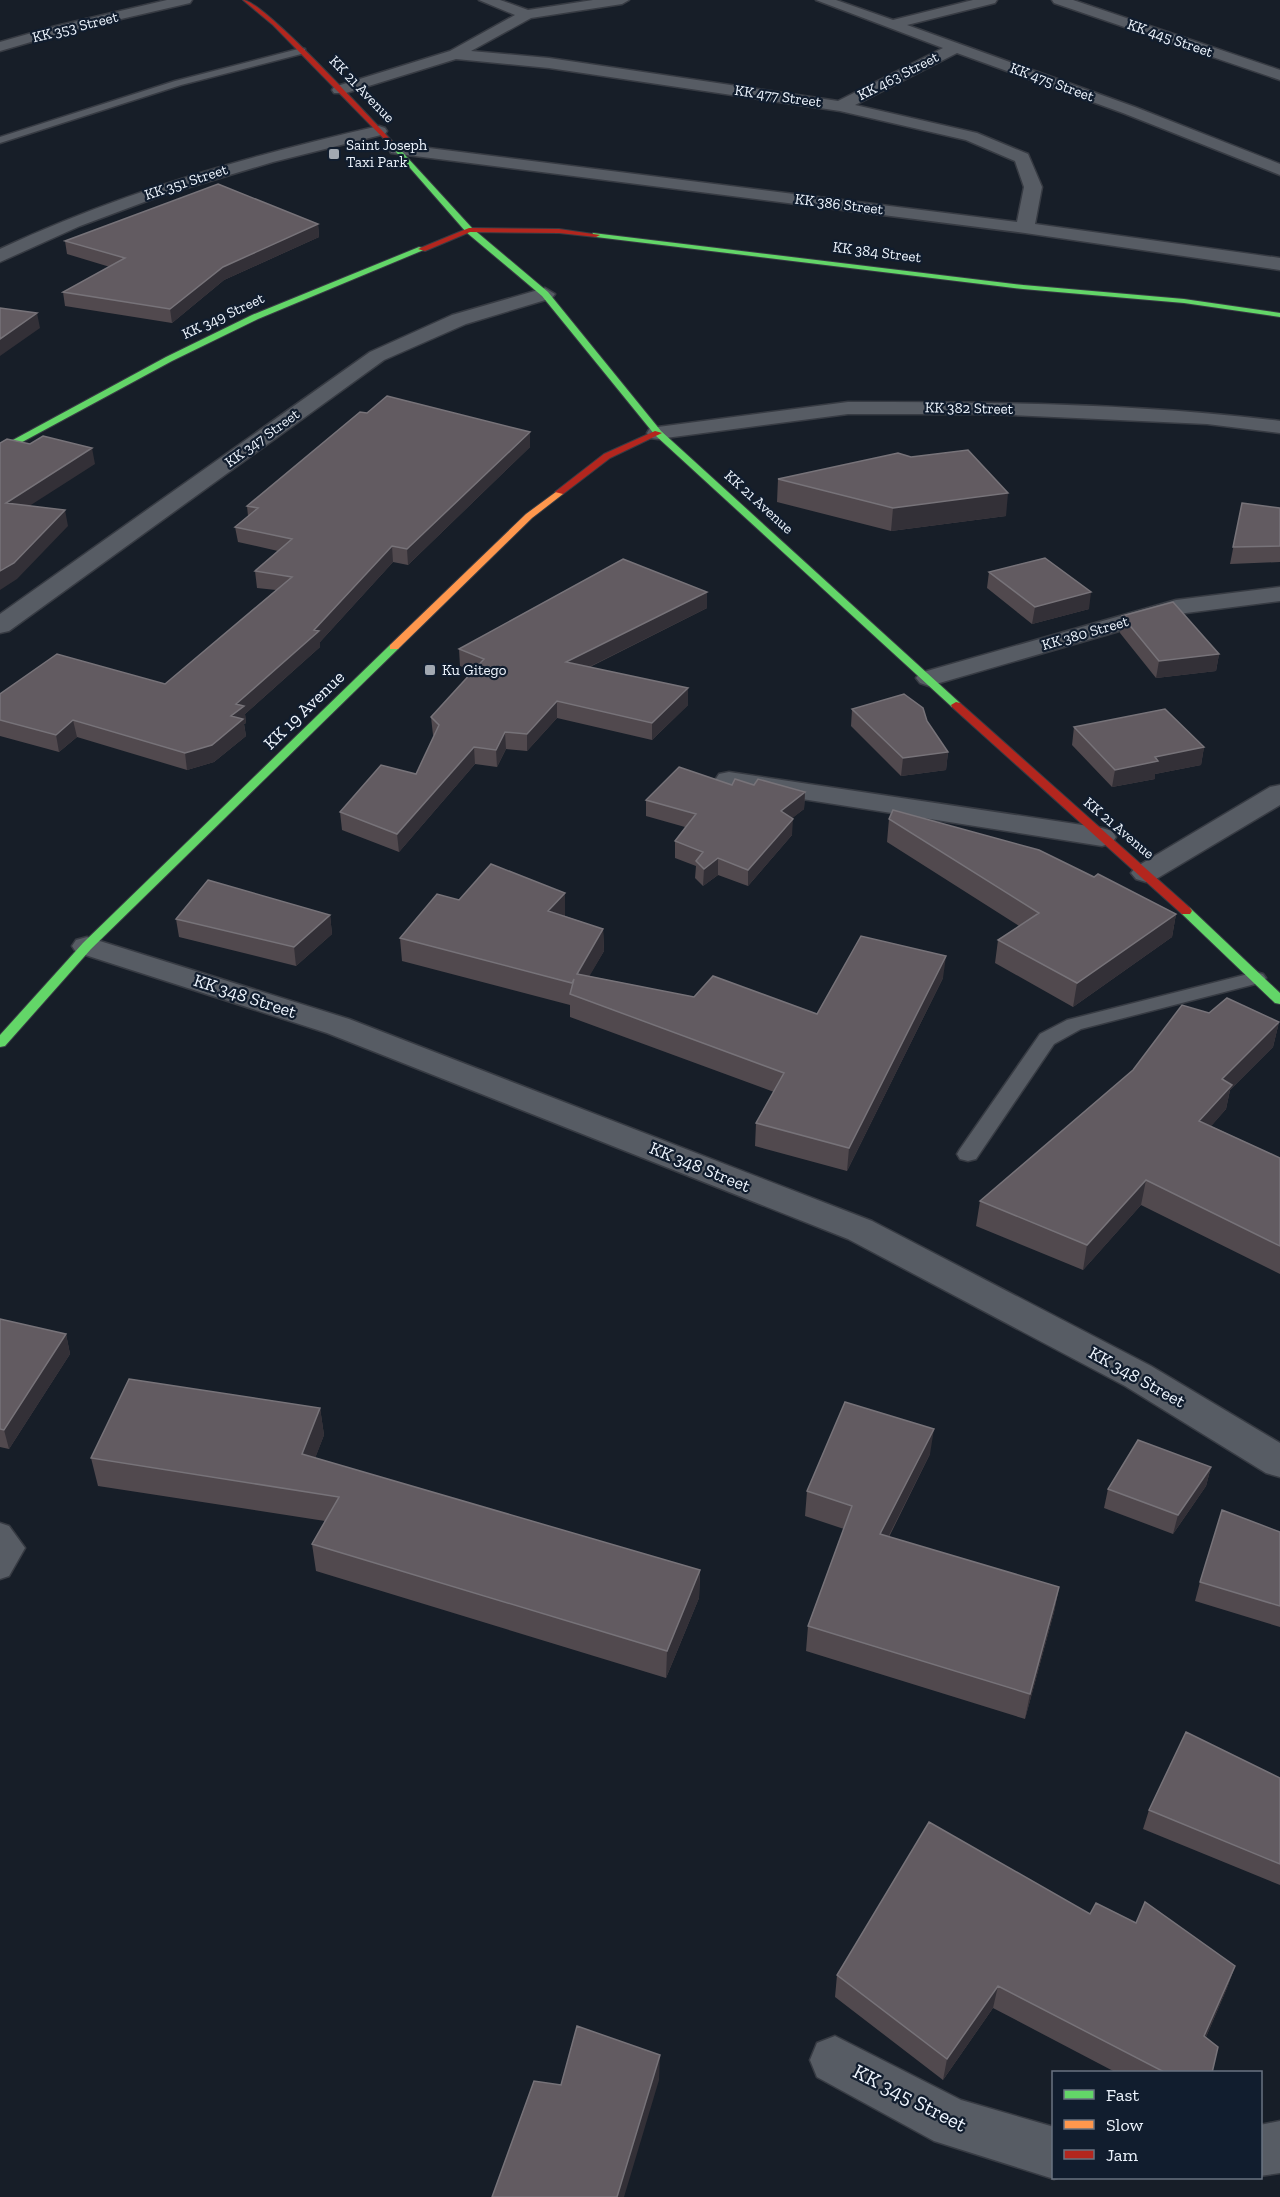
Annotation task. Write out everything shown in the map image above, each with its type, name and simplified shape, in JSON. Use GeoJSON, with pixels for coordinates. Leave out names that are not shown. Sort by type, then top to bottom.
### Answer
{"type":"FeatureCollection","features":[{"type":"Feature","properties":{"kind":"street","name":"KK 353 Street"},"geometry":{"type":"LineString","coordinates":[[0,47],[61,29],[185,0]]}},
{"type":"Feature","properties":{"kind":"street","name":"KK 21 Avenue"},"geometry":{"type":"LineString","coordinates":[[246,0],[302,51],[340,90],[397,149],[469,230],[545,294],[658,433],[1102,837],[1146,873],[1280,1000]]}},
{"type":"Feature","properties":{"kind":"street"},"geometry":{"type":"LineString","coordinates":[[486,0],[527,14]]}},
{"type":"Feature","properties":{"kind":"street"},"geometry":{"type":"LineString","coordinates":[[340,90],[455,54],[527,14],[622,0]]}},
{"type":"Feature","properties":{"kind":"street","name":"KK 475 Street"},"geometry":{"type":"LineString","coordinates":[[823,0],[1130,110],[1280,170]]}},
{"type":"Feature","properties":{"kind":"street"},"geometry":{"type":"LineString","coordinates":[[891,25],[990,0]]}},
{"type":"Feature","properties":{"kind":"street","name":"KK 445 Street"},"geometry":{"type":"LineString","coordinates":[[1059,0],[1280,75]]}},
{"type":"Feature","properties":{"kind":"street","name":"KK 463 Street"},"geometry":{"type":"LineString","coordinates":[[840,106],[957,47]]}},
{"type":"Feature","properties":{"kind":"street","name":"KK 477 Street"},"geometry":{"type":"LineString","coordinates":[[455,54],[549,63],[840,106],[970,136],[1022,158],[1033,187],[1025,228]]}},
{"type":"Feature","properties":{"kind":"street","name":"KK 351 Street"},"geometry":{"type":"LineString","coordinates":[[0,256],[82,218],[200,177],[279,153],[379,131]]}},
{"type":"Feature","properties":{"kind":"street","name":"KK 386 Street"},"geometry":{"type":"LineString","coordinates":[[397,149],[1025,228],[1280,264]]}},
{"type":"Feature","properties":{"kind":"street","name":"KK 384 Street"},"geometry":{"type":"LineString","coordinates":[[469,230],[559,231],[1023,287],[1184,301],[1280,315]]}},
{"type":"Feature","properties":{"kind":"street","name":"KK 349 Street"},"geometry":{"type":"LineString","coordinates":[[0,451],[169,359],[255,317],[469,230]]}},
{"type":"Feature","properties":{"kind":"street","name":"KK 347 Street"},"geometry":{"type":"LineString","coordinates":[[0,626],[377,356],[455,319],[493,305],[545,294]]}},
{"type":"Feature","properties":{"kind":"street","name":"KK 382 Street"},"geometry":{"type":"LineString","coordinates":[[658,433],[848,408],[989,408],[1127,414],[1207,418],[1280,427]]}},
{"type":"Feature","properties":{"kind":"street","name":"KK 19 Avenue"},"geometry":{"type":"LineString","coordinates":[[0,1043],[87,946],[529,516],[607,456],[658,433]]}},
{"type":"Feature","properties":{"kind":"street","name":"KK 380 Street"},"geometry":{"type":"LineString","coordinates":[[928,678],[1176,607],[1280,594]]}},
{"type":"Feature","properties":{"kind":"street"},"geometry":{"type":"LineString","coordinates":[[729,780],[1102,837]]}},
{"type":"Feature","properties":{"kind":"street"},"geometry":{"type":"LineString","coordinates":[[1146,873],[1280,793]]}},
{"type":"Feature","properties":{"kind":"street","name":"KK 348 Street"},"geometry":{"type":"LineString","coordinates":[[87,946],[338,1026],[860,1230],[1138,1376],[1280,1462]]}},
{"type":"Feature","properties":{"kind":"street","name":"KK 345 Street"},"geometry":{"type":"LineString","coordinates":[[835,2060],[952,2123],[1052,2153]]}},
{"type":"Feature","properties":{"kind":"street"},"geometry":{"type":"LineString","coordinates":[[1262,2151],[1280,2148]]}},
{"type":"Feature","properties":{"kind":"lane"},"geometry":{"type":"LineString","coordinates":[[0,140],[178,83],[302,51]]}},
{"type":"Feature","properties":{"kind":"lane"},"geometry":{"type":"LineString","coordinates":[[968,1154],[1047,1039],[1074,1024],[1256,978]]}},
{"type":"Feature","properties":{"kind":"lane"},"geometry":{"type":"LineString","coordinates":[[0,1533],[12,1548],[0,1568]]}},
{"type":"Feature","properties":{"kind":"building"},"geometry":{"type":"Polygon","coordinates":[[[218,184],[318,224],[223,267],[170,309],[63,292],[125,258],[65,241],[218,184]]]}},
{"type":"Feature","properties":{"kind":"building"},"geometry":{"type":"Polygon","coordinates":[[[0,308],[37,313],[0,339],[0,308]]]}},
{"type":"Feature","properties":{"kind":"building"},"geometry":{"type":"Polygon","coordinates":[[[387,396],[530,432],[407,549],[392,546],[314,630],[319,631],[236,704],[244,706],[231,716],[243,719],[212,745],[185,753],[73,720],[56,735],[0,720],[0,694],[57,654],[165,684],[292,577],[255,571],[292,539],[235,527],[258,508],[247,506],[360,412],[367,413],[387,396]]]}},
{"type":"Feature","properties":{"kind":"building"},"geometry":{"type":"Polygon","coordinates":[[[43,436],[92,448],[6,503],[65,510],[14,563],[0,571],[0,443],[7,439],[30,444],[43,436]]]}},
{"type":"Feature","properties":{"kind":"building"},"geometry":{"type":"Polygon","coordinates":[[[968,450],[1008,493],[893,508],[778,479],[898,453],[911,457],[968,450]]]}},
{"type":"Feature","properties":{"kind":"building"},"geometry":{"type":"Polygon","coordinates":[[[1242,503],[1280,508],[1280,546],[1233,547],[1242,503]]]}},
{"type":"Feature","properties":{"kind":"building"},"geometry":{"type":"Polygon","coordinates":[[[1045,558],[1091,592],[1035,607],[989,572],[1045,558]]]}},
{"type":"Feature","properties":{"kind":"building"},"geometry":{"type":"Polygon","coordinates":[[[623,559],[707,592],[566,662],[688,688],[652,723],[557,701],[527,734],[505,732],[496,750],[474,747],[397,834],[340,812],[381,765],[416,774],[439,725],[431,717],[484,659],[459,649],[623,559]]]}},
{"type":"Feature","properties":{"kind":"building"},"geometry":{"type":"Polygon","coordinates":[[[1173,602],[1219,654],[1159,661],[1122,616],[1173,602]]]}},
{"type":"Feature","properties":{"kind":"building"},"geometry":{"type":"Polygon","coordinates":[[[904,694],[923,708],[927,721],[948,752],[903,758],[852,709],[904,694]]]}},
{"type":"Feature","properties":{"kind":"building"},"geometry":{"type":"Polygon","coordinates":[[[1165,709],[1204,747],[1155,757],[1158,761],[1115,770],[1074,727],[1165,709]]]}},
{"type":"Feature","properties":{"kind":"building"},"geometry":{"type":"Polygon","coordinates":[[[679,767],[732,785],[735,779],[754,785],[758,779],[805,792],[781,811],[793,819],[748,870],[718,858],[704,869],[696,861],[703,852],[675,841],[696,814],[646,800],[679,767]]]}},
{"type":"Feature","properties":{"kind":"building"},"geometry":{"type":"Polygon","coordinates":[[[893,810],[1039,850],[1094,877],[1098,874],[1176,914],[1077,983],[998,940],[1039,913],[889,819],[893,810]]]}},
{"type":"Feature","properties":{"kind":"building"},"geometry":{"type":"Polygon","coordinates":[[[491,864],[565,893],[548,911],[603,929],[577,974],[694,997],[713,976],[817,1014],[861,936],[946,956],[849,1148],[756,1123],[784,1073],[570,994],[574,979],[572,983],[400,938],[437,894],[459,900],[491,864]]]}},
{"type":"Feature","properties":{"kind":"building"},"geometry":{"type":"Polygon","coordinates":[[[208,880],[330,915],[294,947],[176,919],[208,880]]]}},
{"type":"Feature","properties":{"kind":"building"},"geometry":{"type":"Polygon","coordinates":[[[1227,998],[1279,1022],[1222,1079],[1232,1085],[1199,1121],[1280,1158],[1280,1246],[1146,1180],[1087,1245],[980,1201],[1133,1070],[1182,1005],[1209,1013],[1227,998]]]}},
{"type":"Feature","properties":{"kind":"building"},"geometry":{"type":"Polygon","coordinates":[[[0,1319],[66,1334],[4,1430],[0,1429],[0,1319]]]}},
{"type":"Feature","properties":{"kind":"building"},"geometry":{"type":"Polygon","coordinates":[[[129,1379],[320,1408],[302,1454],[700,1570],[667,1651],[312,1544],[339,1497],[91,1458],[129,1379]]]}},
{"type":"Feature","properties":{"kind":"building"},"geometry":{"type":"Polygon","coordinates":[[[845,1402],[934,1429],[880,1534],[1059,1587],[1030,1694],[808,1626],[852,1506],[807,1491],[845,1402]]]}},
{"type":"Feature","properties":{"kind":"building"},"geometry":{"type":"Polygon","coordinates":[[[1138,1440],[1211,1467],[1178,1515],[1108,1489],[1138,1440]]]}},
{"type":"Feature","properties":{"kind":"building"},"geometry":{"type":"Polygon","coordinates":[[[1222,1510],[1280,1532],[1280,1606],[1200,1582],[1222,1510]]]}},
{"type":"Feature","properties":{"kind":"building"},"geometry":{"type":"Polygon","coordinates":[[[1186,1732],[1280,1778],[1280,1864],[1149,1810],[1186,1732]]]}},
{"type":"Feature","properties":{"kind":"building"},"geometry":{"type":"Polygon","coordinates":[[[929,1822],[1090,1914],[1096,1903],[1136,1923],[1145,1902],[1235,1966],[1204,2036],[1218,2047],[1212,2071],[1162,2071],[998,1986],[947,2059],[837,1975],[929,1822]]]}},
{"type":"Feature","properties":{"kind":"building"},"geometry":{"type":"Polygon","coordinates":[[[577,2026],[660,2055],[617,2197],[492,2197],[534,2081],[561,2085],[577,2026]]]}},
{"type":"Feature","properties":{"kind":"traffic: fast"},"geometry":{"type":"LineString","coordinates":[[392,144],[469,230],[545,294],[658,433],[956,705]]}},
{"type":"Feature","properties":{"kind":"traffic: fast"},"geometry":{"type":"LineString","coordinates":[[596,235],[1023,287],[1184,301],[1280,315]]}},
{"type":"Feature","properties":{"kind":"traffic: fast"},"geometry":{"type":"LineString","coordinates":[[0,451],[169,359],[255,317],[422,249]]}},
{"type":"Feature","properties":{"kind":"traffic: fast"},"geometry":{"type":"LineString","coordinates":[[0,1043],[87,946],[394,647]]}},
{"type":"Feature","properties":{"kind":"traffic: fast"},"geometry":{"type":"LineString","coordinates":[[1186,911],[1280,1000]]}},
{"type":"Feature","properties":{"kind":"traffic: slow"},"geometry":{"type":"LineString","coordinates":[[394,647],[529,516],[560,492]]}},
{"type":"Feature","properties":{"kind":"traffic: jam"},"geometry":{"type":"LineString","coordinates":[[246,0],[275,24],[392,144]]}},
{"type":"Feature","properties":{"kind":"traffic: jam"},"geometry":{"type":"LineString","coordinates":[[422,249],[469,230],[559,231],[596,235]]}},
{"type":"Feature","properties":{"kind":"traffic: jam"},"geometry":{"type":"LineString","coordinates":[[560,492],[607,456],[658,433]]}},
{"type":"Feature","properties":{"kind":"traffic: jam"},"geometry":{"type":"LineString","coordinates":[[956,705],[1186,911]]}},
{"type":"Feature","properties":{"kind":"place","name":"Saint Joseph Taxi Park"},"geometry":{"type":"Point","coordinates":[334,154]}},
{"type":"Feature","properties":{"kind":"place","name":"Ku Gitego"},"geometry":{"type":"Point","coordinates":[430,670]}}]}
